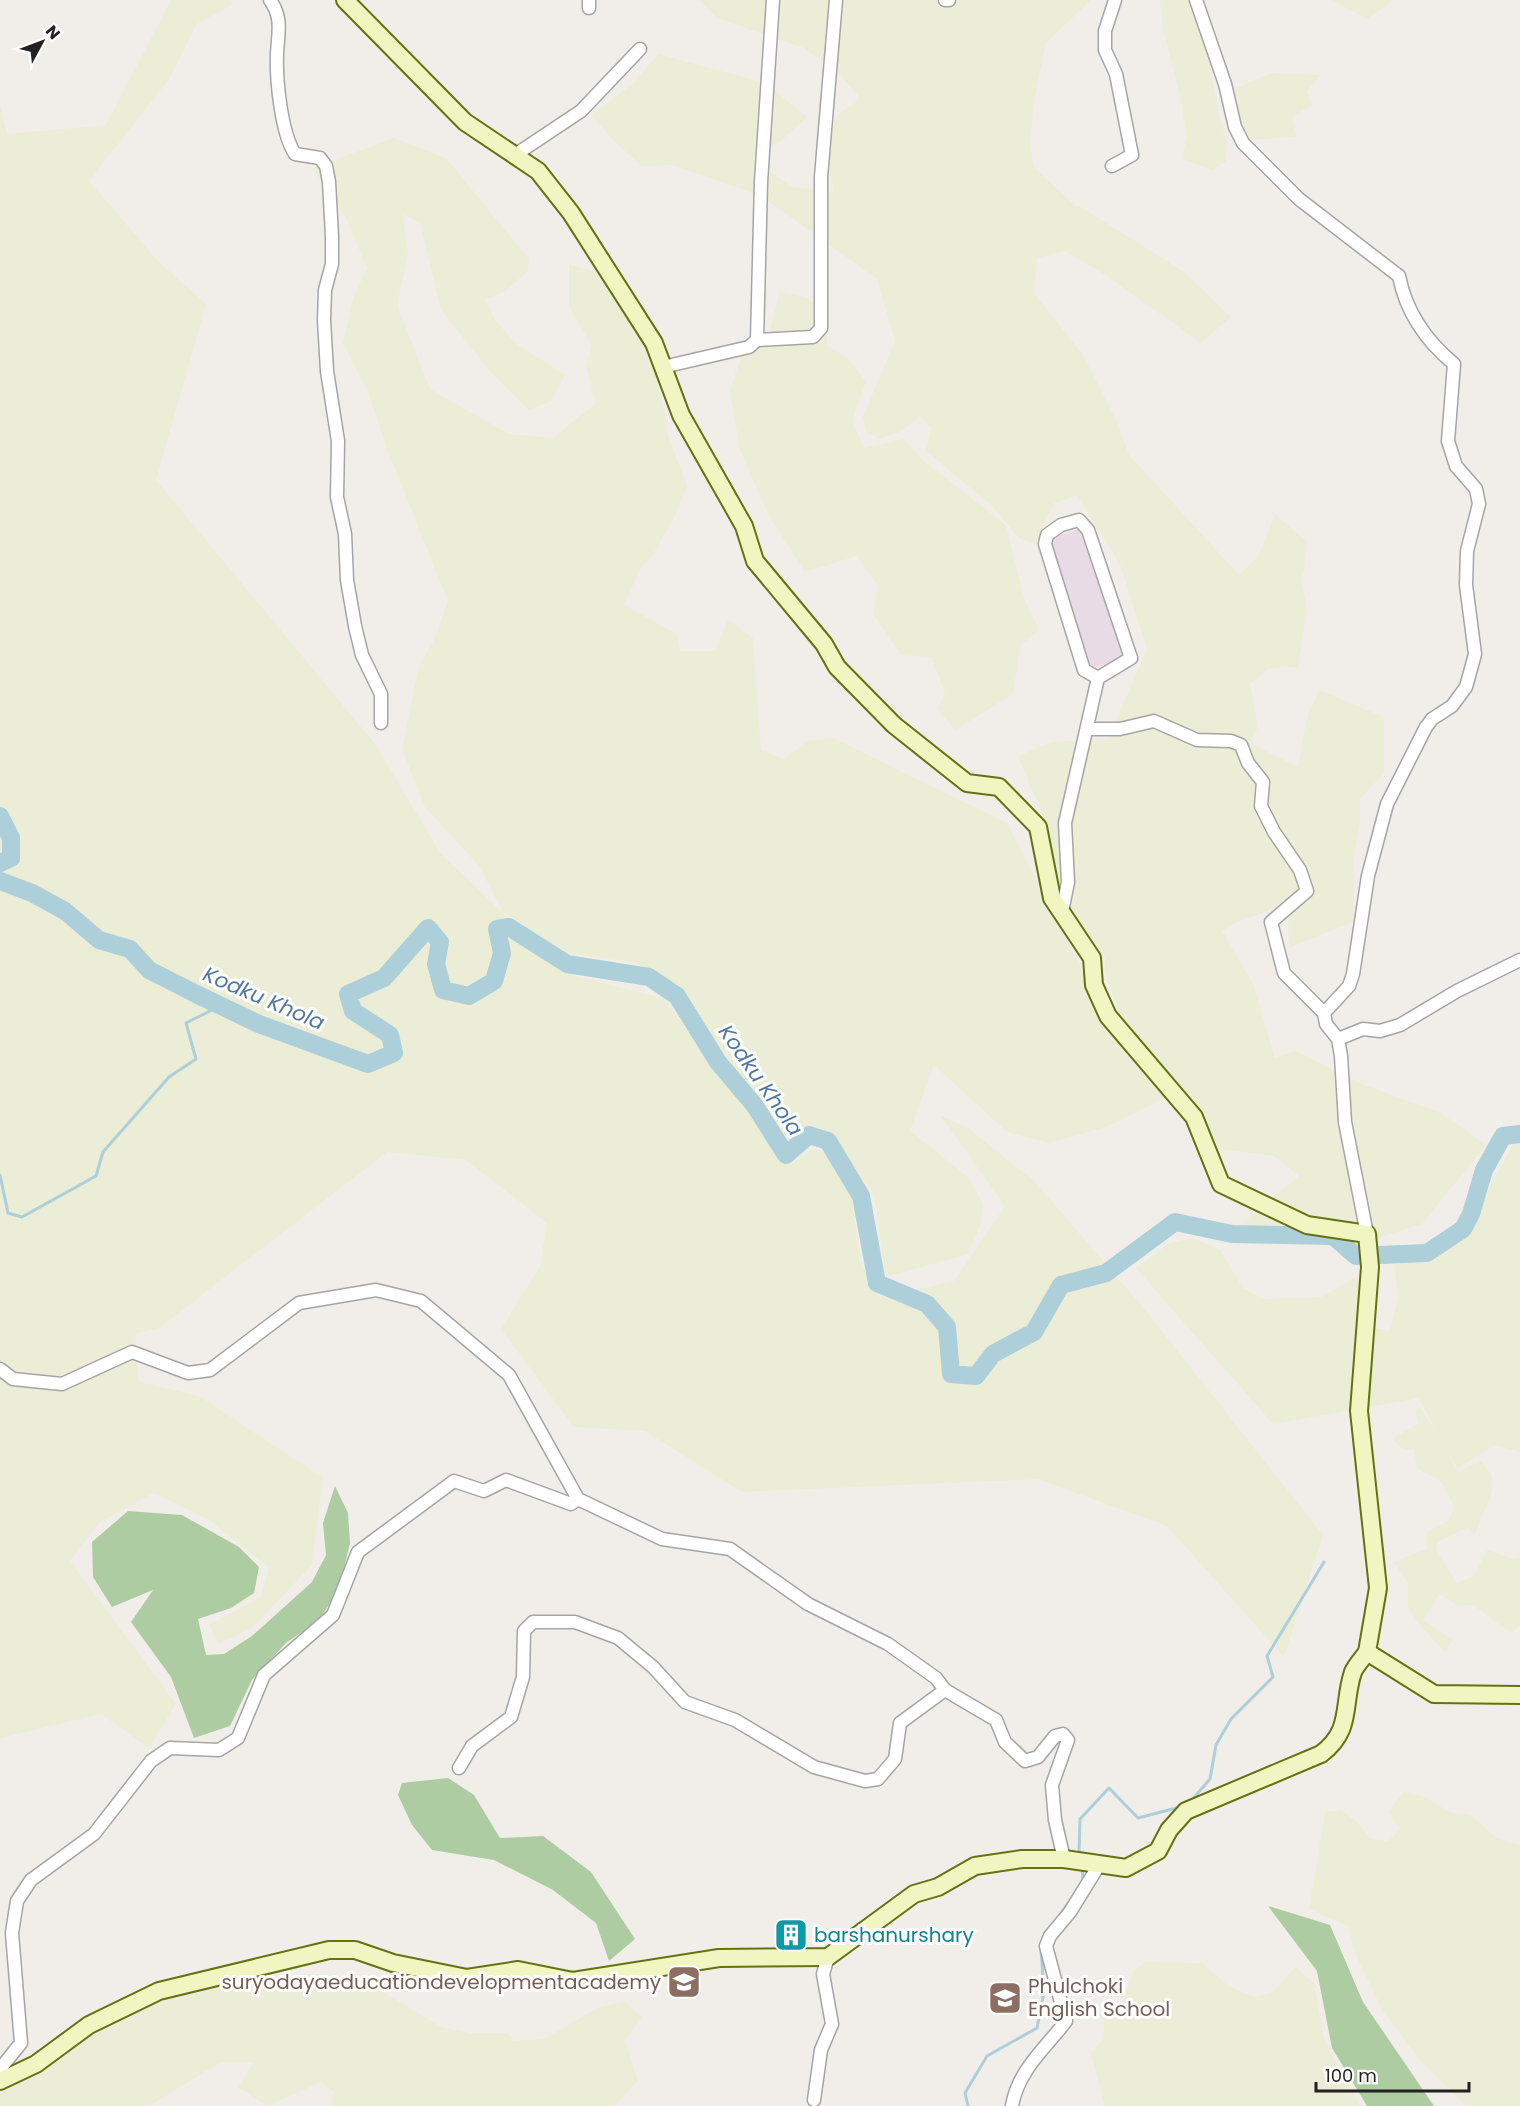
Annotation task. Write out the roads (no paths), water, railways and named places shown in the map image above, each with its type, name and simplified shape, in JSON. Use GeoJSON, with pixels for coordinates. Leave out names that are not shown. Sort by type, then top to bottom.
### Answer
{"type":"FeatureCollection","features":[{"type":"Feature","properties":{"kind":"street"},"geometry":{"type":"LineString","coordinates":[[270,0],[277,9],[280,29],[277,53],[279,86],[289,145],[296,154],[320,158],[326,166],[329,182],[332,264],[325,290],[324,320],[327,371],[338,441],[337,497],[345,534],[347,580],[355,626],[362,655],[381,694],[381,723]]}},
{"type":"Feature","properties":{"kind":"street"},"geometry":{"type":"LineString","coordinates":[[345,0],[465,122],[538,171],[571,213],[654,344],[681,414],[744,526],[756,561],[824,644],[837,667],[894,725],[967,783],[999,787],[1038,827],[1053,898],[1092,958],[1094,985],[1108,1016],[1194,1117],[1221,1184],[1306,1225],[1367,1239]]}},
{"type":"Feature","properties":{"kind":"street"},"geometry":{"type":"LineString","coordinates":[[663,366],[749,347],[757,340],[813,337],[821,328],[821,177],[836,0]]}},
{"type":"Feature","properties":{"kind":"street"},"geometry":{"type":"LineString","coordinates":[[1112,166],[1132,155],[1116,74],[1106,50],[1105,31],[1115,0]]}},
{"type":"Feature","properties":{"kind":"street"},"geometry":{"type":"LineString","coordinates":[[1196,0],[1226,84],[1235,127],[1243,143],[1299,199],[1399,276],[1404,299],[1415,320],[1440,352],[1454,364],[1448,441],[1450,453],[1456,466],[1476,489],[1479,504],[1467,551],[1466,585],[1475,654],[1472,672],[1458,699],[1426,727],[1387,804],[1368,876],[1353,974],[1349,986],[1324,1013]]}},
{"type":"Feature","properties":{"kind":"street"},"geometry":{"type":"LineString","coordinates":[[757,340],[761,182],[770,1]]}},
{"type":"Feature","properties":{"kind":"street"},"geometry":{"type":"LineString","coordinates":[[515,155],[581,111],[640,49]]}},
{"type":"Feature","properties":{"kind":"street"},"geometry":{"type":"LineString","coordinates":[[1062,912],[1068,882],[1065,823],[1098,678],[1131,658],[1088,530],[1079,520],[1061,525],[1047,535],[1045,544],[1084,670],[1098,678]]}},
{"type":"Feature","properties":{"kind":"street"},"geometry":{"type":"LineString","coordinates":[[0,2081],[36,2064],[89,2025],[159,1991],[328,1950],[355,1950],[393,1963],[467,1978],[518,1970],[573,1981],[718,1958],[828,1957],[914,1894],[938,1887],[975,1866],[1022,1859],[1126,1868],[1158,1851],[1169,1830],[1186,1811],[1321,1754],[1335,1744],[1344,1724],[1353,1671],[1367,1652],[1378,1588],[1359,1411],[1370,1267],[1367,1239],[1345,1122],[1338,1039],[1326,1024],[1324,1013],[1284,973],[1271,922],[1307,891],[1300,870],[1274,832],[1261,806],[1263,782],[1248,764],[1241,745],[1231,741],[1197,740],[1154,721],[1120,729],[1088,729]]}},
{"type":"Feature","properties":{"kind":"street"},"geometry":{"type":"LineString","coordinates":[[1338,1039],[1363,1029],[1380,1031],[1400,1025],[1458,991],[1520,960]]}},
{"type":"Feature","properties":{"kind":"street"},"geometry":{"type":"LineString","coordinates":[[0,1369],[13,1379],[62,1384],[132,1352],[188,1373],[210,1370],[299,1303],[376,1290],[421,1300],[509,1375],[578,1498],[662,1539],[730,1549],[808,1604],[888,1644],[936,1678],[945,1689],[996,1720],[1005,1742],[1025,1761],[1038,1757],[1055,1736],[1063,1734],[1068,1740],[1052,1785],[1055,1820],[1083,1863],[1070,1912],[1050,1936],[1046,1946],[1066,2021],[1023,2074],[1016,2087],[1012,2106]]}},
{"type":"Feature","properties":{"kind":"street"},"geometry":{"type":"LineString","coordinates":[[0,2069],[21,2043],[12,1933],[17,1900],[31,1880],[94,1834],[151,1761],[170,1748],[219,1749],[238,1738],[264,1675],[333,1615],[358,1552],[454,1482],[484,1491],[506,1479],[571,1504],[578,1498]]}},
{"type":"Feature","properties":{"kind":"street"},"geometry":{"type":"LineString","coordinates":[[459,1768],[472,1746],[511,1717],[523,1677],[524,1631],[533,1622],[575,1622],[618,1638],[652,1667],[686,1702],[735,1720],[814,1767],[865,1781],[878,1779],[895,1759],[900,1723],[945,1689]]}},
{"type":"Feature","properties":{"kind":"street"},"geometry":{"type":"LineString","coordinates":[[1367,1652],[1434,1694],[1520,1695]]}},
{"type":"Feature","properties":{"kind":"street"},"geometry":{"type":"LineString","coordinates":[[814,2100],[821,2050],[832,2024],[823,1974],[828,1957]]}},
{"type":"Feature","properties":{"kind":"waterway","name":"Kodku Khola"},"geometry":{"type":"LineString","coordinates":[[0,816],[11,838],[11,858],[0,863]]}},
{"type":"Feature","properties":{"kind":"waterway","name":"Kodku Khola"},"geometry":{"type":"LineString","coordinates":[[0,881],[32,893],[65,911],[99,940],[130,949],[149,970],[196,994],[259,1024],[368,1064],[394,1053],[390,1035],[353,1011],[348,994],[384,978],[428,928],[440,942],[436,964],[443,990],[469,996],[494,981],[502,953],[497,929],[509,927],[567,964],[649,977],[677,996],[718,1062],[755,1106],[786,1155],[809,1135],[828,1141],[861,1196],[877,1283],[927,1304],[947,1327],[951,1374],[976,1376],[993,1354],[1034,1332],[1061,1285],[1106,1273],[1175,1222],[1232,1234],[1333,1236],[1356,1256],[1427,1253],[1463,1229],[1471,1214],[1484,1170],[1503,1136],[1520,1134]]}},
{"type":"Feature","properties":{"kind":"waterway"},"geometry":{"type":"LineString","coordinates":[[0,1175],[8,1213],[22,1217],[96,1176],[103,1152],[169,1077],[196,1059],[186,1023],[220,1006]]}},
{"type":"Feature","properties":{"kind":"waterway"},"geometry":{"type":"LineString","coordinates":[[1191,1801],[1210,1779],[1216,1745],[1231,1719],[1273,1677],[1267,1656],[1324,1562]]}},
{"type":"Feature","properties":{"kind":"waterway"},"geometry":{"type":"LineString","coordinates":[[1079,1855],[1080,1819],[1109,1788],[1138,1818],[1180,1807]]}},
{"type":"Feature","properties":{"kind":"waterway"},"geometry":{"type":"LineString","coordinates":[[1082,1867],[1083,1881]]}},
{"type":"Feature","properties":{"kind":"waterway"},"geometry":{"type":"LineString","coordinates":[[1061,1913],[1073,1896]]}},
{"type":"Feature","properties":{"kind":"waterway"},"geometry":{"type":"LineString","coordinates":[[968,2106],[965,2093],[987,2056],[1037,2028],[1044,1992],[1041,1950]]}},
{"type":"Feature","properties":{"kind":"place","name":"barshanurshary"},"geometry":{"type":"Point","coordinates":[791,1935]}},
{"type":"Feature","properties":{"kind":"place","name":"suryodayaeducationdevelopmentacademy"},"geometry":{"type":"Point","coordinates":[684,1982]}},
{"type":"Feature","properties":{"kind":"place","name":"Phulchoki English School"},"geometry":{"type":"Point","coordinates":[1005,1998]}}]}
